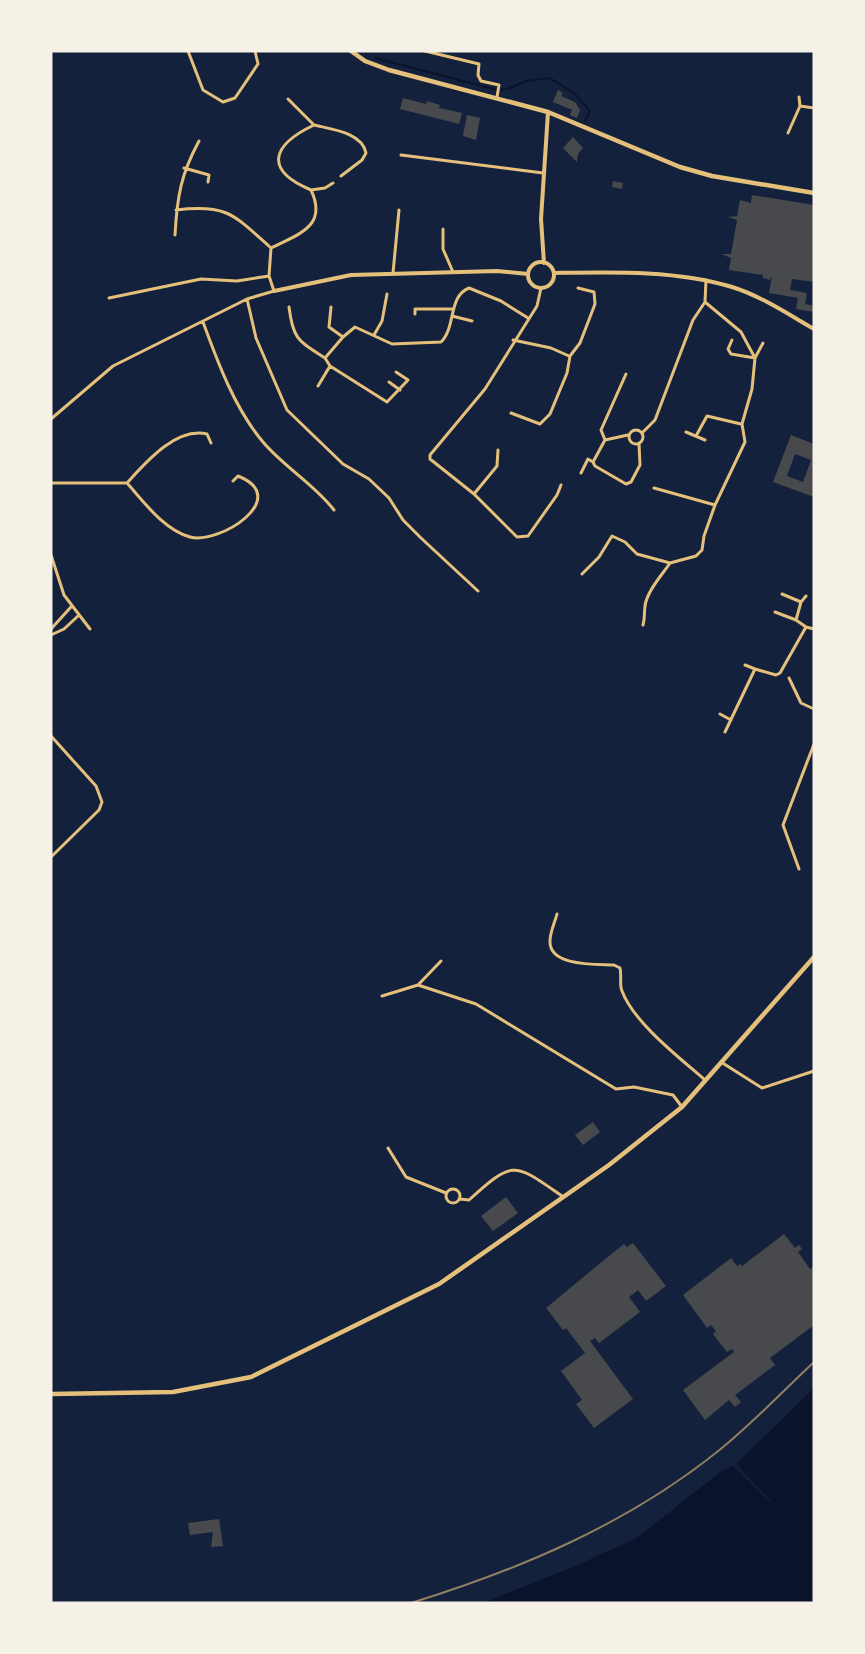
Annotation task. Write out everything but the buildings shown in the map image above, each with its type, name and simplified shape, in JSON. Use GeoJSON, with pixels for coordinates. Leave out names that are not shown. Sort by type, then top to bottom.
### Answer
{"type":"FeatureCollection","features":[{"type":"Feature","properties":{"kind":"main road"},"geometry":{"type":"LineString","coordinates":[[351,51],[365,61],[389,70],[498,94],[548,112],[680,167],[712,176],[814,193]]}},
{"type":"Feature","properties":{"kind":"main road"},"geometry":{"type":"LineString","coordinates":[[51,1394],[173,1392],[251,1377],[439,1284],[564,1197],[682,1107],[814,957]]}},
{"type":"Feature","properties":{"kind":"street"},"geometry":{"type":"LineString","coordinates":[[188,51],[203,90],[224,102],[235,98],[258,64],[255,51]]}},
{"type":"Feature","properties":{"kind":"street"},"geometry":{"type":"LineString","coordinates":[[425,51],[479,64],[478,75],[481,81],[499,86],[498,94]]}},
{"type":"Feature","properties":{"kind":"street"},"geometry":{"type":"LineString","coordinates":[[788,133],[800,106],[799,97]]}},
{"type":"Feature","properties":{"kind":"street"},"geometry":{"type":"LineString","coordinates":[[288,99],[314,125],[348,135],[365,147],[366,153],[362,160],[341,176]]}},
{"type":"Feature","properties":{"kind":"street"},"geometry":{"type":"LineString","coordinates":[[800,106],[814,108]]}},
{"type":"Feature","properties":{"kind":"street"},"geometry":{"type":"LineString","coordinates":[[548,112],[541,219],[544,263],[554,273],[610,272],[706,280],[755,297],[814,329]]}},
{"type":"Feature","properties":{"kind":"street"},"geometry":{"type":"LineString","coordinates":[[314,125],[303,130],[287,145],[278,161],[279,168],[286,177],[311,190],[325,188],[333,183]]}},
{"type":"Feature","properties":{"kind":"street"},"geometry":{"type":"LineString","coordinates":[[175,235],[176,210],[184,168],[199,141]]}},
{"type":"Feature","properties":{"kind":"street"},"geometry":{"type":"LineString","coordinates":[[401,155],[543,173]]}},
{"type":"Feature","properties":{"kind":"street"},"geometry":{"type":"LineString","coordinates":[[184,168],[209,175],[208,182]]}},
{"type":"Feature","properties":{"kind":"street"},"geometry":{"type":"LineString","coordinates":[[271,248],[301,233],[316,218],[317,203],[311,190]]}},
{"type":"Feature","properties":{"kind":"street"},"geometry":{"type":"LineString","coordinates":[[176,210],[201,207],[224,210],[271,248]]}},
{"type":"Feature","properties":{"kind":"street"},"geometry":{"type":"LineString","coordinates":[[393,273],[399,210]]}},
{"type":"Feature","properties":{"kind":"street"},"geometry":{"type":"LineString","coordinates":[[444,229],[443,249],[453,272]]}},
{"type":"Feature","properties":{"kind":"street"},"geometry":{"type":"LineString","coordinates":[[271,248],[269,276],[274,291]]}},
{"type":"Feature","properties":{"kind":"street"},"geometry":{"type":"LineString","coordinates":[[528,274],[534,265],[544,263]]}},
{"type":"Feature","properties":{"kind":"street"},"geometry":{"type":"LineString","coordinates":[[51,419],[113,366],[247,299],[336,277],[393,273],[497,271],[528,274]]}},
{"type":"Feature","properties":{"kind":"street"},"geometry":{"type":"LineString","coordinates":[[541,288],[551,283],[554,273]]}},
{"type":"Feature","properties":{"kind":"street"},"geometry":{"type":"LineString","coordinates":[[528,274],[531,283],[541,288]]}},
{"type":"Feature","properties":{"kind":"street"},"geometry":{"type":"LineString","coordinates":[[109,298],[201,279],[237,281],[269,276]]}},
{"type":"Feature","properties":{"kind":"street"},"geometry":{"type":"LineString","coordinates":[[581,473],[588,459],[595,466],[627,484],[631,482],[640,465],[639,443],[643,438],[642,433],[655,420],[693,320],[705,302],[706,280]]}},
{"type":"Feature","properties":{"kind":"street"},"geometry":{"type":"LineString","coordinates":[[326,358],[343,337],[355,327],[392,344],[441,342],[450,327],[461,293],[469,288],[501,301],[528,318]]}},
{"type":"Feature","properties":{"kind":"street"},"geometry":{"type":"LineString","coordinates":[[541,288],[537,306],[513,340],[486,389],[430,455],[430,459],[474,494],[512,533],[522,538],[528,536],[557,495],[561,485]]}},
{"type":"Feature","properties":{"kind":"street"},"geometry":{"type":"LineString","coordinates":[[510,413],[534,424],[546,422],[567,373],[570,356],[580,343],[595,304],[594,292],[578,288]]}},
{"type":"Feature","properties":{"kind":"street"},"geometry":{"type":"LineString","coordinates":[[374,335],[382,321],[387,294]]}},
{"type":"Feature","properties":{"kind":"street"},"geometry":{"type":"LineString","coordinates":[[247,299],[256,338],[287,410],[343,464],[369,479],[389,498],[404,520],[421,538],[478,591]]}},
{"type":"Feature","properties":{"kind":"street"},"geometry":{"type":"LineString","coordinates":[[705,302],[741,332],[755,358]]}},
{"type":"Feature","properties":{"kind":"street"},"geometry":{"type":"LineString","coordinates":[[289,307],[292,330],[296,339],[326,358],[330,366],[387,402],[408,380],[396,372]]}},
{"type":"Feature","properties":{"kind":"street"},"geometry":{"type":"LineString","coordinates":[[331,307],[329,327],[343,337]]}},
{"type":"Feature","properties":{"kind":"street"},"geometry":{"type":"LineString","coordinates":[[416,314],[415,309],[454,309]]}},
{"type":"Feature","properties":{"kind":"street"},"geometry":{"type":"LineString","coordinates":[[452,316],[471,321]]}},
{"type":"Feature","properties":{"kind":"street"},"geometry":{"type":"LineString","coordinates":[[204,322],[246,419],[264,443],[325,498],[334,510]]}},
{"type":"Feature","properties":{"kind":"street"},"geometry":{"type":"LineString","coordinates":[[513,340],[551,348],[570,356]]}},
{"type":"Feature","properties":{"kind":"street"},"geometry":{"type":"LineString","coordinates":[[732,340],[728,349],[731,354],[755,358]]}},
{"type":"Feature","properties":{"kind":"street"},"geometry":{"type":"LineString","coordinates":[[582,574],[599,557],[612,536],[625,542],[637,554],[670,563],[696,556],[702,550],[704,536],[715,505],[745,442],[742,424],[752,389],[755,358],[763,343]]}},
{"type":"Feature","properties":{"kind":"street"},"geometry":{"type":"LineString","coordinates":[[318,386],[330,366]]}},
{"type":"Feature","properties":{"kind":"street"},"geometry":{"type":"LineString","coordinates":[[605,440],[601,430],[626,374]]}},
{"type":"Feature","properties":{"kind":"street"},"geometry":{"type":"LineString","coordinates":[[389,382],[400,390]]}},
{"type":"Feature","properties":{"kind":"street"},"geometry":{"type":"LineString","coordinates":[[696,436],[707,416],[742,424]]}},
{"type":"Feature","properties":{"kind":"street"},"geometry":{"type":"LineString","coordinates":[[593,462],[605,440],[628,435],[633,430],[642,433]]}},
{"type":"Feature","properties":{"kind":"street"},"geometry":{"type":"LineString","coordinates":[[51,483],[127,483],[153,456],[188,434],[198,432],[207,434],[211,443]]}},
{"type":"Feature","properties":{"kind":"street"},"geometry":{"type":"LineString","coordinates":[[687,432],[705,440]]}},
{"type":"Feature","properties":{"kind":"street"},"geometry":{"type":"LineString","coordinates":[[628,435],[632,443],[639,443]]}},
{"type":"Feature","properties":{"kind":"street"},"geometry":{"type":"LineString","coordinates":[[474,494],[497,466],[498,450]]}},
{"type":"Feature","properties":{"kind":"street"},"geometry":{"type":"LineString","coordinates":[[127,483],[165,523],[181,533],[199,538],[234,525],[255,511],[258,505],[258,495],[254,488],[246,479],[238,476],[233,481]]}},
{"type":"Feature","properties":{"kind":"street"},"geometry":{"type":"LineString","coordinates":[[654,488],[715,505]]}},
{"type":"Feature","properties":{"kind":"street"},"geometry":{"type":"LineString","coordinates":[[51,555],[60,586],[71,608],[90,629]]}},
{"type":"Feature","properties":{"kind":"street"},"geometry":{"type":"LineString","coordinates":[[643,625],[647,615],[645,607],[651,591],[670,563]]}},
{"type":"Feature","properties":{"kind":"street"},"geometry":{"type":"LineString","coordinates":[[782,594],[801,602]]}},
{"type":"Feature","properties":{"kind":"street"},"geometry":{"type":"LineString","coordinates":[[796,620],[801,602],[806,596]]}},
{"type":"Feature","properties":{"kind":"street"},"geometry":{"type":"LineString","coordinates":[[51,629],[71,608]]}},
{"type":"Feature","properties":{"kind":"street"},"geometry":{"type":"LineString","coordinates":[[775,612],[796,620],[806,627],[814,628]]}},
{"type":"Feature","properties":{"kind":"street"},"geometry":{"type":"LineString","coordinates":[[51,635],[64,629],[78,616]]}},
{"type":"Feature","properties":{"kind":"street"},"geometry":{"type":"LineString","coordinates":[[746,665],[776,675],[780,673],[806,627]]}},
{"type":"Feature","properties":{"kind":"street"},"geometry":{"type":"LineString","coordinates":[[725,732],[755,669]]}},
{"type":"Feature","properties":{"kind":"street"},"geometry":{"type":"LineString","coordinates":[[789,678],[801,703],[814,709]]}},
{"type":"Feature","properties":{"kind":"street"},"geometry":{"type":"LineString","coordinates":[[720,714],[730,720]]}},
{"type":"Feature","properties":{"kind":"street"},"geometry":{"type":"LineString","coordinates":[[51,736],[96,786],[102,802],[99,810],[51,857]]}},
{"type":"Feature","properties":{"kind":"street"},"geometry":{"type":"LineString","coordinates":[[799,869],[783,825],[814,744]]}},
{"type":"Feature","properties":{"kind":"street"},"geometry":{"type":"LineString","coordinates":[[557,914],[550,943],[552,950],[570,962],[614,964],[620,968],[621,988],[637,1014],[654,1034],[705,1080]]}},
{"type":"Feature","properties":{"kind":"street"},"geometry":{"type":"LineString","coordinates":[[382,996],[418,985],[441,961]]}},
{"type":"Feature","properties":{"kind":"street"},"geometry":{"type":"LineString","coordinates":[[418,985],[477,1004],[616,1089],[634,1087],[673,1095],[682,1107]]}},
{"type":"Feature","properties":{"kind":"street"},"geometry":{"type":"LineString","coordinates":[[721,1062],[762,1088],[814,1071]]}},
{"type":"Feature","properties":{"kind":"street"},"geometry":{"type":"LineString","coordinates":[[388,1148],[406,1177],[446,1193]]}},
{"type":"Feature","properties":{"kind":"street"},"geometry":{"type":"LineString","coordinates":[[446,1193],[446,1198],[450,1203],[455,1203],[460,1199],[469,1200],[497,1174],[524,1170],[564,1197]]}},
{"type":"Feature","properties":{"kind":"street"},"geometry":{"type":"LineString","coordinates":[[446,1193],[450,1190],[457,1190],[460,1199]]}},
{"type":"Feature","properties":{"kind":"water"},"geometry":{"type":"Polygon","coordinates":[[[814,1388],[814,1603],[483,1603],[635,1539],[723,1470],[733,1466],[783,1514],[736,1464],[814,1388]]]}},
{"type":"Feature","properties":{"kind":"waterway"},"geometry":{"type":"LineString","coordinates":[[375,58],[497,90],[508,89],[526,81],[550,78],[575,94],[590,111],[585,121]]}},
{"type":"Feature","properties":{"kind":"railway"},"geometry":{"type":"LineString","coordinates":[[411,1603],[493,1575],[572,1542],[647,1501],[683,1478],[730,1442],[814,1362]]}}]}
